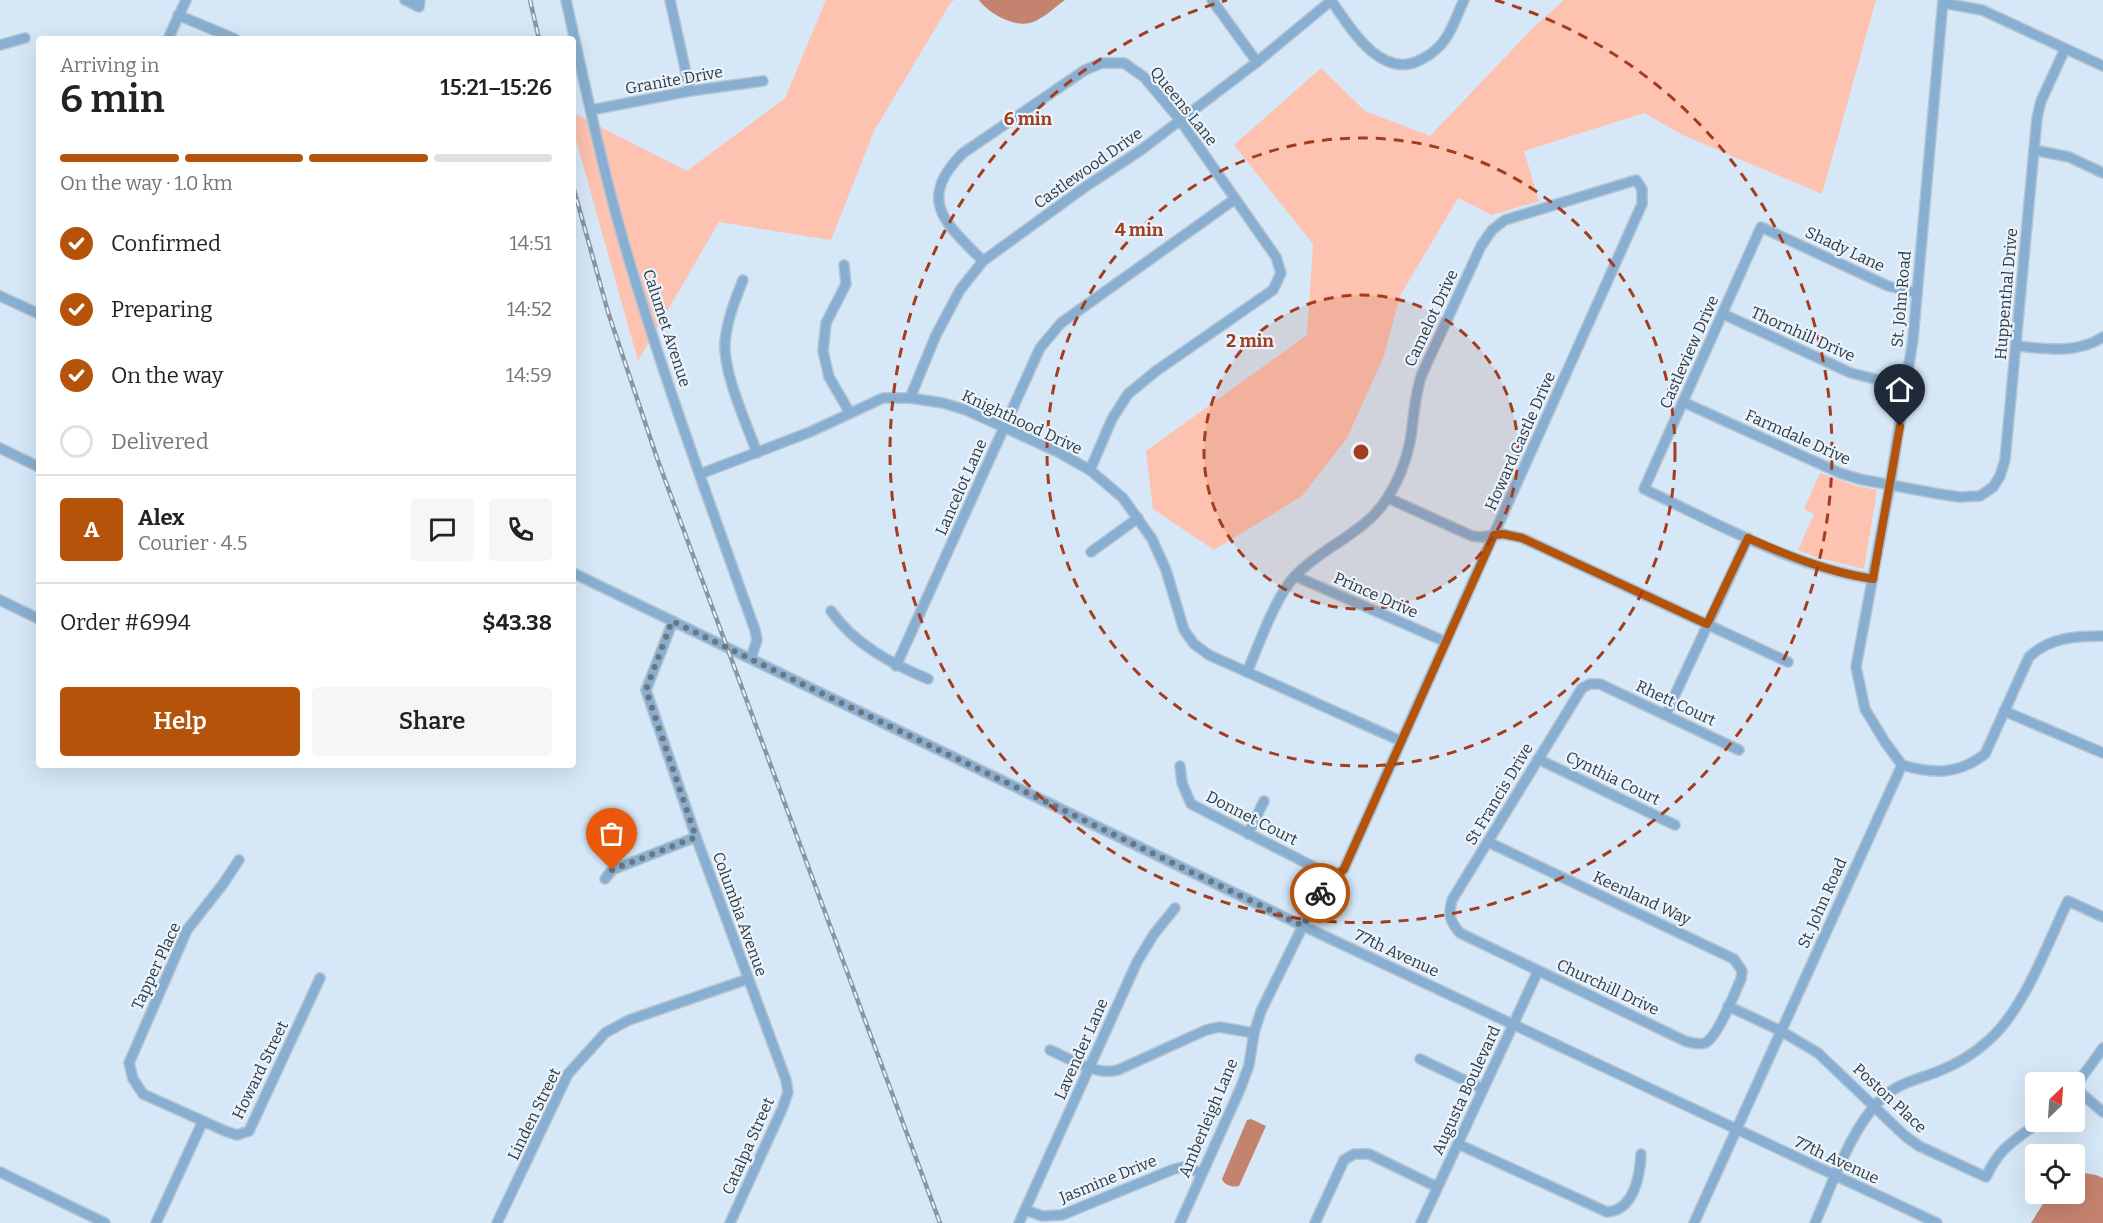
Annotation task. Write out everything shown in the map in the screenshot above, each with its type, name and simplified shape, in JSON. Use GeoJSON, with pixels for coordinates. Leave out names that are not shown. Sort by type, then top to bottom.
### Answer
{"type":"FeatureCollection","features":[{"type":"Feature","properties":{"kind":"street"},"geometry":{"type":"LineString","coordinates":[[169,36],[186,0]]}},
{"type":"Feature","properties":{"kind":"street"},"geometry":{"type":"LineString","coordinates":[[405,0],[419,7],[420,0]]}},
{"type":"Feature","properties":{"kind":"street","name":"Calumet Avenue"},"geometry":{"type":"LineString","coordinates":[[566,0],[574,36]]}},
{"type":"Feature","properties":{"kind":"street"},"geometry":{"type":"LineString","coordinates":[[670,0],[690,92]]}},
{"type":"Feature","properties":{"kind":"street"},"geometry":{"type":"LineString","coordinates":[[1212,0],[1257,62]]}},
{"type":"Feature","properties":{"kind":"street"},"geometry":{"type":"LineString","coordinates":[[1332,0],[1362,43],[1377,56],[1398,65],[1416,63],[1433,53],[1446,38],[1464,0]]}},
{"type":"Feature","properties":{"kind":"street","name":"Castlewood Drive"},"geometry":{"type":"LineString","coordinates":[[910,398],[936,335],[960,290],[982,261],[1141,150],[1257,62],[1332,0]]}},
{"type":"Feature","properties":{"kind":"street"},"geometry":{"type":"LineString","coordinates":[[1943,1],[1982,10],[2103,66]]}},
{"type":"Feature","properties":{"kind":"street","name":"St. John Road"},"geometry":{"type":"LineString","coordinates":[[1694,1223],[1902,765],[1885,742],[1866,709],[1856,667],[1907,387],[1943,1]]}},
{"type":"Feature","properties":{"kind":"street"},"geometry":{"type":"LineString","coordinates":[[178,15],[228,36]]}},
{"type":"Feature","properties":{"kind":"street"},"geometry":{"type":"LineString","coordinates":[[0,45],[25,38]]}},
{"type":"Feature","properties":{"kind":"street","name":"Calumet Avenue"},"geometry":{"type":"LineString","coordinates":[[576,44],[630,261],[662,364],[755,630],[757,640],[751,658]]}},
{"type":"Feature","properties":{"kind":"street","name":"Huppenthal Drive"},"geometry":{"type":"LineString","coordinates":[[1939,494],[1960,497],[1980,496],[1993,487],[2000,476],[2005,460],[2034,150],[2041,101],[2065,49]]}},
{"type":"Feature","properties":{"kind":"street","name":"Queens Lane"},"geometry":{"type":"LineString","coordinates":[[982,261],[943,217],[939,205],[940,187],[948,168],[963,153],[1085,70],[1102,63],[1124,63],[1144,77],[1180,120],[1276,257],[1281,273],[1272,290],[1156,371],[1128,394],[1112,419],[1090,470]]}},
{"type":"Feature","properties":{"kind":"street","name":"Granite Drive"},"geometry":{"type":"LineString","coordinates":[[591,110],[763,81]]}},
{"type":"Feature","properties":{"kind":"street"},"geometry":{"type":"LineString","coordinates":[[2034,150],[2069,157],[2103,173]]}},
{"type":"Feature","properties":{"kind":"street","name":"Camelot Drive"},"geometry":{"type":"LineString","coordinates":[[1247,672],[1273,613],[1294,576],[1319,553],[1372,517],[1388,498],[1402,470],[1410,443],[1417,388],[1422,374],[1481,246],[1492,230],[1505,220],[1636,180],[1642,189]]}},
{"type":"Feature","properties":{"kind":"street","name":"Howard Castle Drive"},"geometry":{"type":"LineString","coordinates":[[1303,926],[1318,895],[1344,869],[1642,204],[1642,189]]}},
{"type":"Feature","properties":{"kind":"street","name":"Lancelot Lane"},"geometry":{"type":"LineString","coordinates":[[896,666],[1040,348],[1061,323],[1235,199]]}},
{"type":"Feature","properties":{"kind":"street","name":"Shady Lane"},"geometry":{"type":"LineString","coordinates":[[1761,227],[1888,286],[1917,292]]}},
{"type":"Feature","properties":{"kind":"street","name":"Castleview Drive"},"geometry":{"type":"LineString","coordinates":[[1748,538],[1644,489],[1761,227]]}},
{"type":"Feature","properties":{"kind":"street"},"geometry":{"type":"LineString","coordinates":[[844,265],[846,284],[826,323],[822,351],[829,377],[849,413]]}},
{"type":"Feature","properties":{"kind":"street"},"geometry":{"type":"LineString","coordinates":[[743,280],[729,316],[725,344],[728,369],[757,453]]}},
{"type":"Feature","properties":{"kind":"street"},"geometry":{"type":"LineString","coordinates":[[0,296],[36,313]]}},
{"type":"Feature","properties":{"kind":"street","name":"Thornhill Drive"},"geometry":{"type":"LineString","coordinates":[[1723,314],[1851,373],[1907,387]]}},
{"type":"Feature","properties":{"kind":"street"},"geometry":{"type":"LineString","coordinates":[[2017,346],[2070,350],[2093,343],[2103,337]]}},
{"type":"Feature","properties":{"kind":"street","name":"Knighthood Drive"},"geometry":{"type":"LineString","coordinates":[[700,474],[810,432],[883,398],[910,398],[943,403],[966,410],[1058,452],[1090,470],[1123,498],[1152,539],[1166,570],[1184,630],[1194,644],[1209,655],[1401,741]]}},
{"type":"Feature","properties":{"kind":"street","name":"Farmdale Drive"},"geometry":{"type":"LineString","coordinates":[[1683,402],[1819,465],[1859,479],[1939,494]]}},
{"type":"Feature","properties":{"kind":"street"},"geometry":{"type":"LineString","coordinates":[[0,448],[36,466]]}},
{"type":"Feature","properties":{"kind":"street"},"geometry":{"type":"LineString","coordinates":[[1388,498],[1472,536],[1503,534],[1522,538],[1788,662]]}},
{"type":"Feature","properties":{"kind":"street"},"geometry":{"type":"LineString","coordinates":[[1091,552],[1138,518]]}},
{"type":"Feature","properties":{"kind":"street"},"geometry":{"type":"LineString","coordinates":[[1666,714],[1748,538],[1808,564],[1873,579]]}},
{"type":"Feature","properties":{"kind":"street","name":"77th Avenue"},"geometry":{"type":"LineString","coordinates":[[576,574],[1303,926],[1937,1223]]}},
{"type":"Feature","properties":{"kind":"street","name":"Prince Drive"},"geometry":{"type":"LineString","coordinates":[[1294,576],[1446,642]]}},
{"type":"Feature","properties":{"kind":"street"},"geometry":{"type":"LineString","coordinates":[[0,600],[36,618]]}},
{"type":"Feature","properties":{"kind":"street"},"geometry":{"type":"LineString","coordinates":[[831,611],[843,629],[896,666],[928,679]]}},
{"type":"Feature","properties":{"kind":"street","name":"Columbia Avenue"},"geometry":{"type":"LineString","coordinates":[[672,621],[646,690],[696,837],[786,1080]]}},
{"type":"Feature","properties":{"kind":"street"},"geometry":{"type":"LineString","coordinates":[[1902,765],[1934,772],[1960,768],[1976,761],[1985,754],[2029,657],[2035,651],[2042,646],[2072,636],[2103,636]]}},
{"type":"Feature","properties":{"kind":"street","name":"St Francis Drive"},"geometry":{"type":"LineString","coordinates":[[1460,933],[1450,918],[1449,910],[1452,900],[1582,688],[1590,684],[1600,684]]}},
{"type":"Feature","properties":{"kind":"street","name":"Rhett Court"},"geometry":{"type":"LineString","coordinates":[[1600,684],[1739,750]]}},
{"type":"Feature","properties":{"kind":"street"},"geometry":{"type":"LineString","coordinates":[[2004,711],[2102,751]]}},
{"type":"Feature","properties":{"kind":"street","name":"Cynthia Court"},"geometry":{"type":"LineString","coordinates":[[1538,759],[1675,825]]}},
{"type":"Feature","properties":{"kind":"street","name":"Donnet Court"},"geometry":{"type":"LineString","coordinates":[[1180,766],[1182,783],[1191,804],[1334,879]]}},
{"type":"Feature","properties":{"kind":"street"},"geometry":{"type":"LineString","coordinates":[[1248,834],[1264,801]]}},
{"type":"Feature","properties":{"kind":"street"},"geometry":{"type":"LineString","coordinates":[[605,879],[612,870],[696,837]]}},
{"type":"Feature","properties":{"kind":"street","name":"Keenland Way"},"geometry":{"type":"LineString","coordinates":[[1488,842],[1734,959],[1742,971],[1742,979],[1728,1006]]}},
{"type":"Feature","properties":{"kind":"street","name":"Tapper Place"},"geometry":{"type":"LineString","coordinates":[[143,1094],[133,1079],[129,1063],[136,1044],[187,930],[239,860]]}},
{"type":"Feature","properties":{"kind":"street"},"geometry":{"type":"LineString","coordinates":[[1815,1223],[1857,1132],[1874,1106],[1897,1087],[1954,1065],[1989,1040],[2018,1005],[2068,901],[2103,917]]}},
{"type":"Feature","properties":{"kind":"street","name":"Lavender Lane"},"geometry":{"type":"LineString","coordinates":[[1019,1223],[1137,962],[1154,934],[1175,908]]}},
{"type":"Feature","properties":{"kind":"street","name":"Amberleigh Lane"},"geometry":{"type":"LineString","coordinates":[[1180,1223],[1245,1076],[1261,1011],[1303,926]]}},
{"type":"Feature","properties":{"kind":"street","name":"Churchill Drive"},"geometry":{"type":"LineString","coordinates":[[1460,933],[1694,1044],[1704,1043],[1713,1036],[1728,1006]]}},
{"type":"Feature","properties":{"kind":"street","name":"Augusta Boulevard"},"geometry":{"type":"LineString","coordinates":[[1421,1223],[1538,971]]}},
{"type":"Feature","properties":{"kind":"street","name":"Howard Street"},"geometry":{"type":"LineString","coordinates":[[143,1094],[237,1135],[249,1131],[320,978]]}},
{"type":"Feature","properties":{"kind":"street","name":"Linden Street"},"geometry":{"type":"LineString","coordinates":[[497,1223],[568,1074],[604,1033],[629,1020],[748,979]]}},
{"type":"Feature","properties":{"kind":"street","name":"Poston Place"},"geometry":{"type":"LineString","coordinates":[[1728,1006],[1781,1031],[1818,1053],[1905,1136],[1919,1146],[1986,1177],[2002,1149],[2025,1132]]}},
{"type":"Feature","properties":{"kind":"street"},"geometry":{"type":"LineString","coordinates":[[1050,1050],[1089,1068],[1109,1072],[1118,1070],[1206,1029],[1219,1027],[1254,1033]]}},
{"type":"Feature","properties":{"kind":"street"},"geometry":{"type":"LineString","coordinates":[[2085,1074],[2103,1048]]}},
{"type":"Feature","properties":{"kind":"street"},"geometry":{"type":"LineString","coordinates":[[1420,1059],[1483,1089]]}},
{"type":"Feature","properties":{"kind":"street","name":"Catalpa Street"},"geometry":{"type":"LineString","coordinates":[[730,1223],[783,1107],[788,1092],[786,1080]]}},
{"type":"Feature","properties":{"kind":"street"},"geometry":{"type":"LineString","coordinates":[[2085,1097],[2103,1112]]}},
{"type":"Feature","properties":{"kind":"street"},"geometry":{"type":"LineString","coordinates":[[156,1223],[203,1121]]}},
{"type":"Feature","properties":{"kind":"street"},"geometry":{"type":"LineString","coordinates":[[1458,1144],[1607,1212],[1621,1209],[1626,1203],[1640,1173],[1641,1154]]}},
{"type":"Feature","properties":{"kind":"street"},"geometry":{"type":"LineString","coordinates":[[1315,1223],[1344,1160],[1354,1154],[1369,1154],[1437,1187]]}},
{"type":"Feature","properties":{"kind":"street","name":"Jasmine Drive"},"geometry":{"type":"LineString","coordinates":[[1025,1210],[1042,1216],[1062,1215],[1174,1169],[1183,1167],[1202,1173]]}},
{"type":"Feature","properties":{"kind":"street"},"geometry":{"type":"LineString","coordinates":[[0,1172],[105,1223]]}},
{"type":"Feature","properties":{"kind":"shaded area"},"geometry":{"type":"Polygon","coordinates":[[[826,0],[955,0],[951,2],[874,131],[831,240],[719,222],[638,361],[576,140],[576,115],[687,171],[785,98],[826,0]]]}},
{"type":"Feature","properties":{"kind":"shaded area"},"geometry":{"type":"Polygon","coordinates":[[[979,0],[1065,0],[1041,18],[1026,24],[1011,22],[996,15],[979,0]]]}},
{"type":"Feature","properties":{"kind":"shaded area"},"geometry":{"type":"Polygon","coordinates":[[[1564,0],[1876,0],[1822,194],[1685,136],[1644,113],[1524,151],[1539,201],[1492,215],[1458,198],[1400,296],[1384,356],[1347,438],[1302,496],[1214,550],[1153,509],[1146,451],[1307,335],[1313,244],[1234,145],[1321,68],[1365,111],[1430,136],[1533,28],[1564,0]]]}},
{"type":"Feature","properties":{"kind":"shaded area"},"geometry":{"type":"Polygon","coordinates":[[[1820,473],[1856,486],[1877,490],[1864,569],[1798,550],[1814,514],[1804,509],[1820,473]]]}},
{"type":"Feature","properties":{"kind":"shaded area"},"geometry":{"type":"Polygon","coordinates":[[[1251,1119],[1266,1126],[1239,1186],[1229,1186],[1222,1179],[1247,1120],[1251,1119]]]}},
{"type":"Feature","properties":{"kind":"shaded area"},"geometry":{"type":"Polygon","coordinates":[[[2085,1173],[2103,1178],[2103,1223],[2031,1223],[2043,1204],[2085,1204],[2085,1173]]]}},
{"type":"Feature","properties":{"kind":"railway"},"geometry":{"type":"LineString","coordinates":[[530,0],[538,36]]}},
{"type":"Feature","properties":{"kind":"railway"},"geometry":{"type":"LineString","coordinates":[[576,197],[608,312],[657,458],[940,1223]]}},
{"type":"Feature","properties":{"kind":"way so far"},"geometry":{"type":"LineString","coordinates":[[612,870],[696,837],[646,690],[672,621],[1303,926],[1320,893]]}},
{"type":"Feature","properties":{"kind":"route"},"geometry":{"type":"LineString","coordinates":[[1320,893],[1344,869],[1494,535],[1503,534],[1522,538],[1707,624],[1748,538],[1808,564],[1873,579],[1900,426]]}}]}
